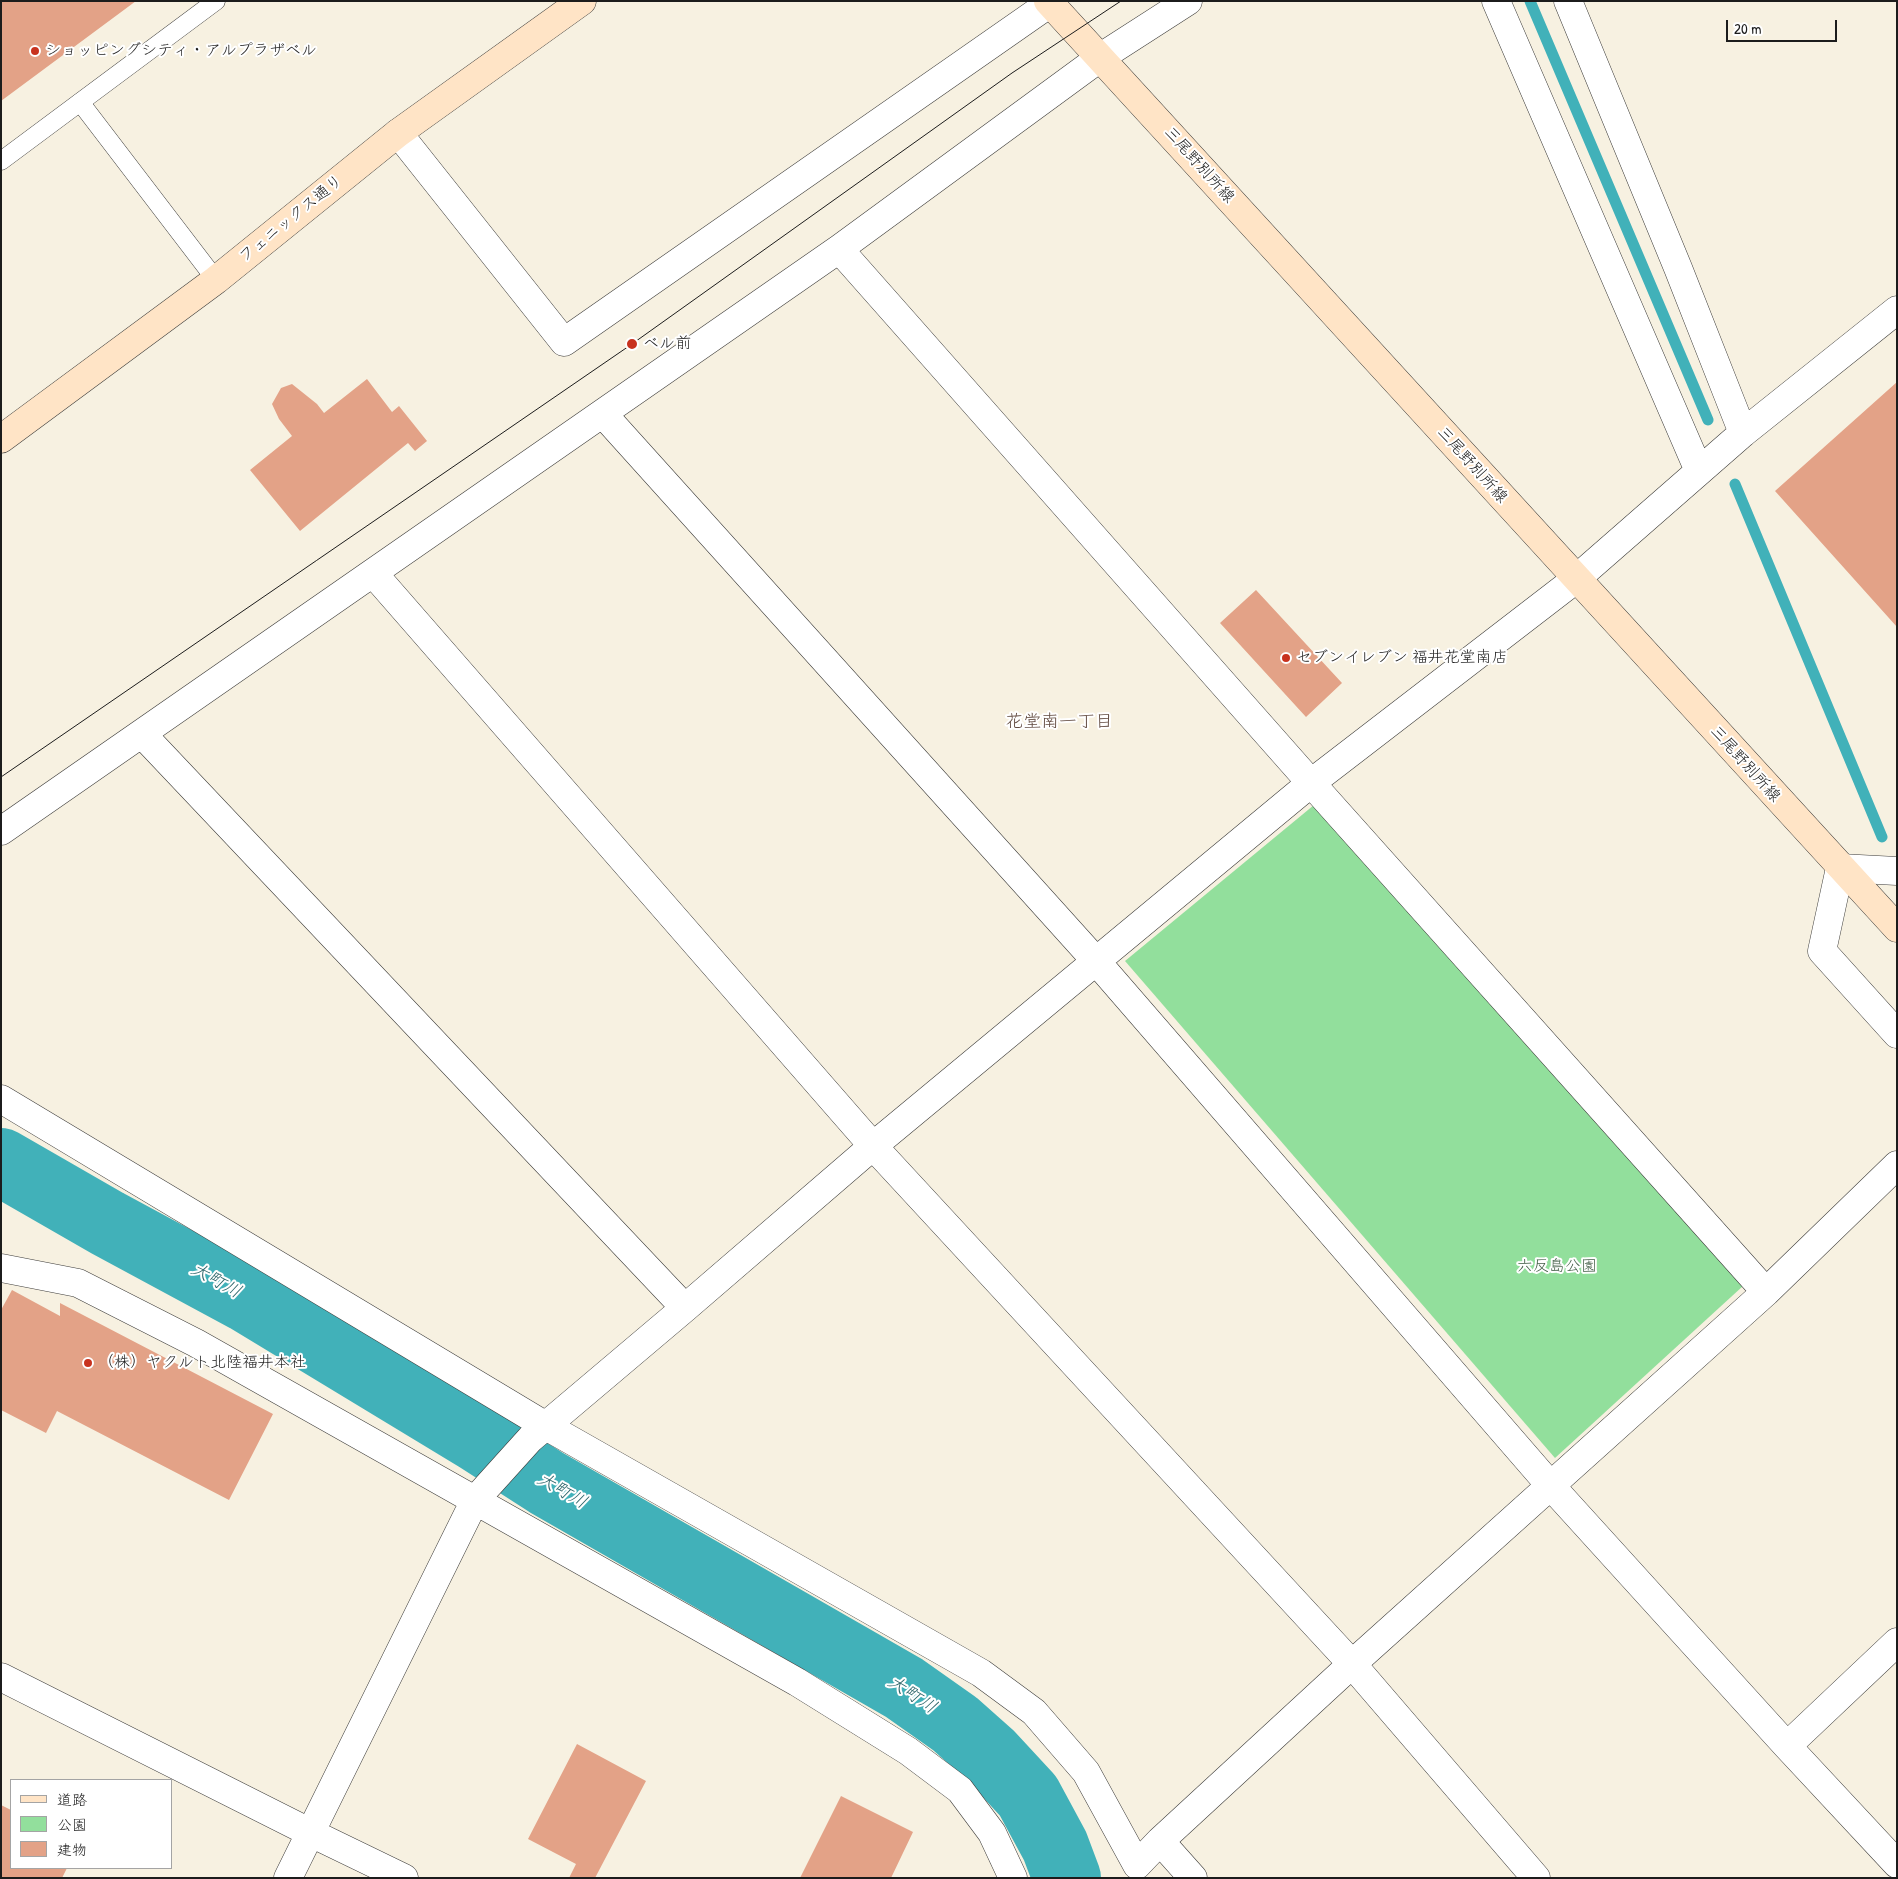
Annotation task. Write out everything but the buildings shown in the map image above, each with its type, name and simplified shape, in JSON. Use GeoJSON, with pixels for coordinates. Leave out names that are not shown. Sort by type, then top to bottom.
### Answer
{"type":"FeatureCollection","features":[{"type":"Feature","properties":{"kind":"main road","name":"フェニックス通り"},"geometry":{"type":"LineString","coordinates":[[1,439],[216,280],[398,133],[582,1]]}},
{"type":"Feature","properties":{"kind":"main road","name":"三尾野別所線"},"geometry":{"type":"LineString","coordinates":[[1050,2],[1840,868],[1897,928]]}},
{"type":"Feature","properties":{"kind":"street"},"geometry":{"type":"LineString","coordinates":[[1,831],[839,249],[1100,57],[1188,1]]}},
{"type":"Feature","properties":{"kind":"street"},"geometry":{"type":"LineString","coordinates":[[1496,1],[1699,471]]}},
{"type":"Feature","properties":{"kind":"street"},"geometry":{"type":"LineString","coordinates":[[1568,1],[1678,268],[1743,433]]}},
{"type":"Feature","properties":{"kind":"street"},"geometry":{"type":"LineString","coordinates":[[398,133],[564,342],[1050,2]]}},
{"type":"Feature","properties":{"kind":"street"},"geometry":{"type":"LineString","coordinates":[[839,249],[1311,783],[1766,1292]]}},
{"type":"Feature","properties":{"kind":"street"},"geometry":{"type":"LineString","coordinates":[[288,1878],[481,1492],[538,1432],[873,1146],[1311,783],[1576,579],[1743,433],[1897,310]]}},
{"type":"Feature","properties":{"kind":"street"},"geometry":{"type":"LineString","coordinates":[[603,414],[1096,961],[1550,1485],[1897,1864]]}},
{"type":"Feature","properties":{"kind":"street"},"geometry":{"type":"LineString","coordinates":[[372,573],[873,1146],[1352,1664],[1536,1878]]}},
{"type":"Feature","properties":{"kind":"street"},"geometry":{"type":"LineString","coordinates":[[142,734],[685,1308]]}},
{"type":"Feature","properties":{"kind":"street"},"geometry":{"type":"LineString","coordinates":[[1897,871],[1840,868],[1822,951],[1897,1034]]}},
{"type":"Feature","properties":{"kind":"street"},"geometry":{"type":"LineString","coordinates":[[1,1099],[538,1432],[981,1673],[1034,1712],[1086,1772],[1137,1871],[1160,1841],[1352,1664],[1766,1292],[1897,1165]]}},
{"type":"Feature","properties":{"kind":"street"},"geometry":{"type":"LineString","coordinates":[[1,1268],[78,1283],[196,1343],[481,1492],[797,1682],[908,1751],[960,1790],[992,1833],[1014,1878]]}},
{"type":"Feature","properties":{"kind":"street"},"geometry":{"type":"LineString","coordinates":[[1787,1746],[1897,1642]]}},
{"type":"Feature","properties":{"kind":"street"},"geometry":{"type":"LineString","coordinates":[[1,1677],[404,1878]]}},
{"type":"Feature","properties":{"kind":"street"},"geometry":{"type":"LineString","coordinates":[[1160,1841],[1193,1878]]}},
{"type":"Feature","properties":{"kind":"lane"},"geometry":{"type":"LineString","coordinates":[[1,161],[216,1]]}},
{"type":"Feature","properties":{"kind":"lane"},"geometry":{"type":"LineString","coordinates":[[80,102],[216,280]]}},
{"type":"Feature","properties":{"kind":"green space","name":"六反島公園"},"geometry":{"type":"Polygon","coordinates":[[[1314,805],[1743,1286],[1555,1458],[1125,961],[1314,805]]]}},
{"type":"Feature","properties":{"kind":"waterway"},"geometry":{"type":"LineString","coordinates":[[1530,1],[1708,420]]}},
{"type":"Feature","properties":{"kind":"waterway"},"geometry":{"type":"LineString","coordinates":[[1735,484],[1882,837]]}},
{"type":"Feature","properties":{"kind":"waterway","name":"大町川"},"geometry":{"type":"LineString","coordinates":[[1,1162],[107,1223],[246,1298],[477,1438],[547,1483],[904,1688],[955,1724],[991,1756],[1028,1796],[1055,1846],[1067,1878]]}},
{"type":"Feature","properties":{"kind":"tram line"},"geometry":{"type":"LineString","coordinates":[[1,777],[632,344],[1012,73],[1121,1]]}},
{"type":"Feature","properties":{"kind":"place","name":"ショッピングシティ・アルプラザベル"},"geometry":{"type":"Point","coordinates":[35,51]}},
{"type":"Feature","properties":{"kind":"place","name":"ベル前"},"geometry":{"type":"Point","coordinates":[632,344]}},
{"type":"Feature","properties":{"kind":"place","name":"セブンイレブン 福井花堂南店"},"geometry":{"type":"Point","coordinates":[1286,658]}},
{"type":"Feature","properties":{"kind":"place","name":"（株）ヤクルト北陸福井本社"},"geometry":{"type":"Point","coordinates":[88,1363]}},
{"type":"Feature","properties":{"kind":"district","name":"花堂南一丁目"},"geometry":{"type":"Point","coordinates":[1059,722]}}]}
